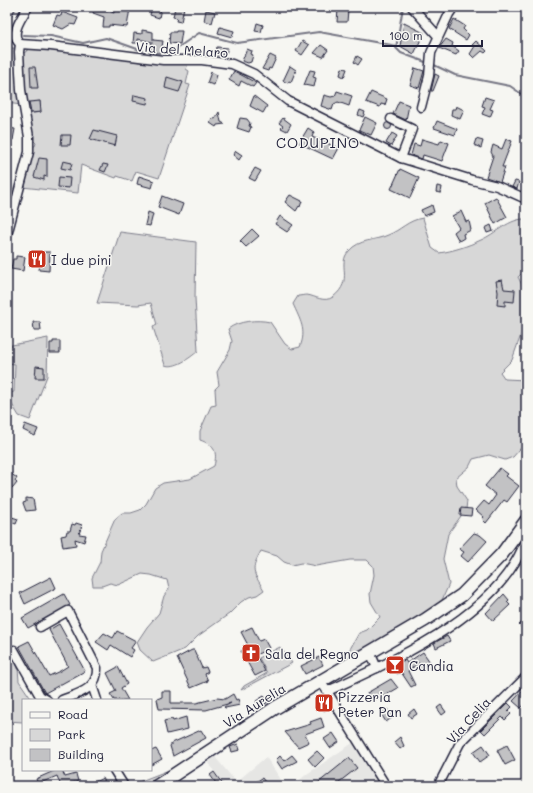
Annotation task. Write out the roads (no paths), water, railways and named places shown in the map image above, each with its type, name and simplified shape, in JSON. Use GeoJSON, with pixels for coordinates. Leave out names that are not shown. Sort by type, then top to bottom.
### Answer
{"type":"FeatureCollection","features":[{"type":"Feature","properties":{"kind":"main road","name":"Via Aurelia"},"geometry":{"type":"LineString","coordinates":[[157,786],[275,708],[426,620],[462,596],[525,532]]}},
{"type":"Feature","properties":{"kind":"street"},"geometry":{"type":"LineString","coordinates":[[7,235],[29,152],[21,90],[19,43],[16,32],[28,7]]}},
{"type":"Feature","properties":{"kind":"street"},"geometry":{"type":"LineString","coordinates":[[412,7],[438,36]]}},
{"type":"Feature","properties":{"kind":"street"},"geometry":{"type":"LineString","coordinates":[[421,106],[431,68],[430,55],[438,36],[454,7]]}},
{"type":"Feature","properties":{"kind":"street","name":"Via del Melaro"},"geometry":{"type":"LineString","coordinates":[[19,43],[163,60],[202,60],[232,64],[254,74],[288,101],[401,158],[472,180],[497,186],[526,199]]}},
{"type":"Feature","properties":{"kind":"street"},"geometry":{"type":"LineString","coordinates":[[390,119],[412,129],[401,158]]}},
{"type":"Feature","properties":{"kind":"street","name":"Via Aurelia"},"geometry":{"type":"LineString","coordinates":[[328,691],[377,668],[434,636],[468,614],[497,586],[511,568],[525,532]]}},
{"type":"Feature","properties":{"kind":"street"},"geometry":{"type":"LineString","coordinates":[[40,627],[68,611],[97,668],[98,676],[92,685],[64,699]]}},
{"type":"Feature","properties":{"kind":"street"},"geometry":{"type":"LineString","coordinates":[[14,650],[40,696],[45,699]]}},
{"type":"Feature","properties":{"kind":"street"},"geometry":{"type":"LineString","coordinates":[[370,652],[377,668]]}},
{"type":"Feature","properties":{"kind":"street","name":"Via Celia"},"geometry":{"type":"LineString","coordinates":[[438,786],[460,742],[526,677]]}},
{"type":"Feature","properties":{"kind":"street"},"geometry":{"type":"LineString","coordinates":[[320,681],[328,691],[386,786]]}},
{"type":"Feature","properties":{"kind":"street"},"geometry":{"type":"LineString","coordinates":[[92,685],[97,699]]}},
{"type":"Feature","properties":{"kind":"street"},"geometry":{"type":"LineString","coordinates":[[115,771],[124,786]]}},
{"type":"Feature","properties":{"kind":"waterway"},"geometry":{"type":"LineString","coordinates":[[403,7],[396,48],[401,53],[428,63]]}},
{"type":"Feature","properties":{"kind":"waterway"},"geometry":{"type":"LineString","coordinates":[[167,55],[199,33],[237,43],[319,32],[397,46]]}},
{"type":"Feature","properties":{"kind":"waterway"},"geometry":{"type":"LineString","coordinates":[[23,35],[51,36],[83,43],[106,38],[143,51]]}},
{"type":"Feature","properties":{"kind":"waterway"},"geometry":{"type":"LineString","coordinates":[[432,64],[455,75],[510,86],[526,97]]}},
{"type":"Feature","properties":{"kind":"place","name":"I due pini"},"geometry":{"type":"Point","coordinates":[37,259]}},
{"type":"Feature","properties":{"kind":"place","name":"Sala del Regno"},"geometry":{"type":"Point","coordinates":[251,653]}},
{"type":"Feature","properties":{"kind":"place","name":"Candia"},"geometry":{"type":"Point","coordinates":[395,665]}},
{"type":"Feature","properties":{"kind":"place","name":"Pizzeria Peter Pan"},"geometry":{"type":"Point","coordinates":[324,703]}},
{"type":"Feature","properties":{"kind":"district","name":"CODUPINO"},"geometry":{"type":"Point","coordinates":[318,142]}}]}
